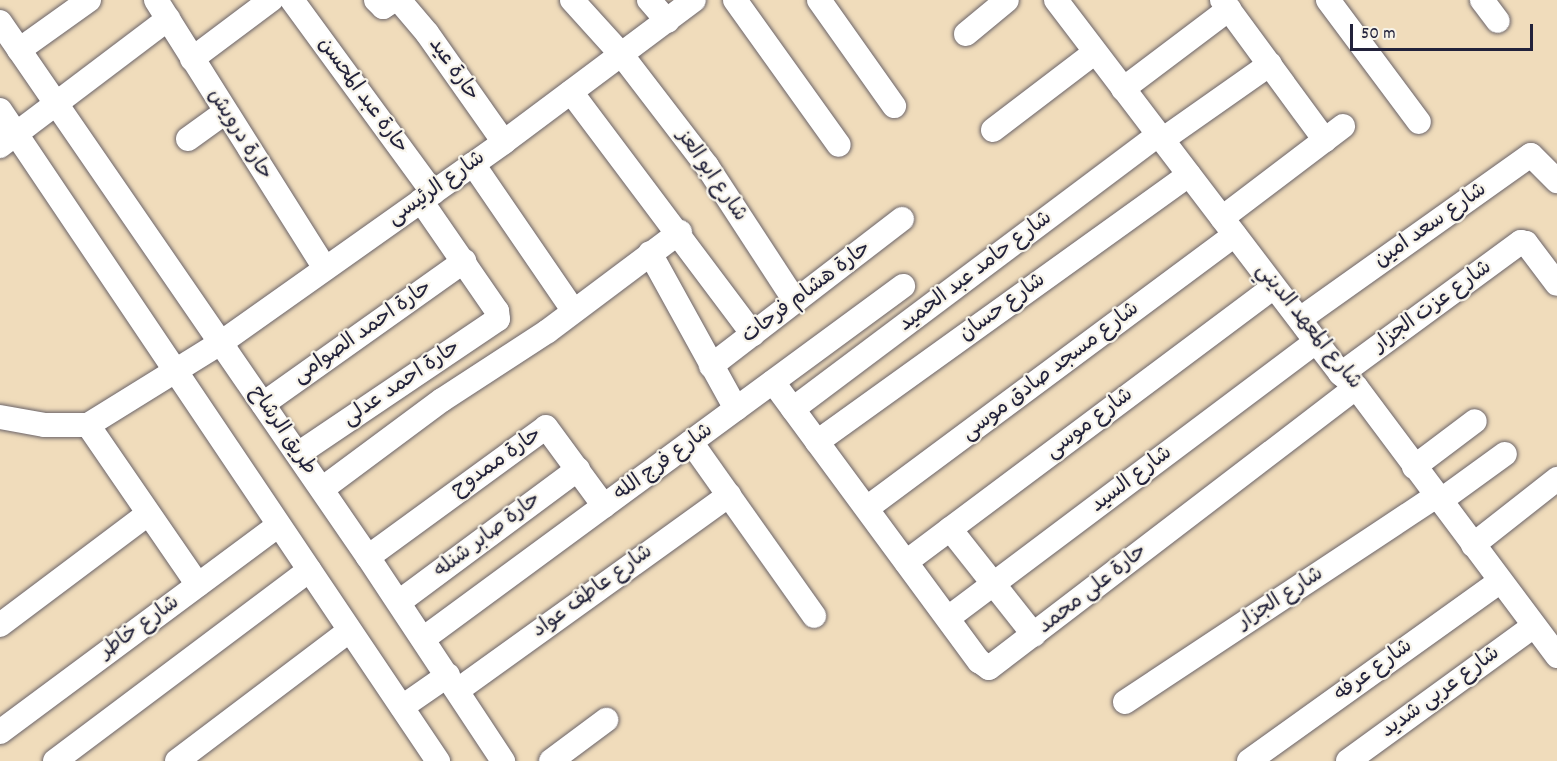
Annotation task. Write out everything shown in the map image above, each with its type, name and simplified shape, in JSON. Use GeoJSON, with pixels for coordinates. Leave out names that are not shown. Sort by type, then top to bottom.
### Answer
{"type":"FeatureCollection","features":[{"type":"Feature","properties":{"kind":"street"},"geometry":{"type":"LineString","coordinates":[[19,50],[89,0]]}},
{"type":"Feature","properties":{"kind":"street","name":"حارة عبد المحسن"},"geometry":{"type":"LineString","coordinates":[[292,0],[427,197],[464,261],[497,311]]}},
{"type":"Feature","properties":{"kind":"street"},"geometry":{"type":"LineString","coordinates":[[376,0],[383,8],[394,0]]}},
{"type":"Feature","properties":{"kind":"street","name":"حارة عيد"},"geometry":{"type":"LineString","coordinates":[[399,0],[504,142]]}},
{"type":"Feature","properties":{"kind":"street","name":"شارع ابو العز"},"geometry":{"type":"LineString","coordinates":[[572,0],[621,54],[712,173],[795,302]]}},
{"type":"Feature","properties":{"kind":"street"},"geometry":{"type":"LineString","coordinates":[[649,0],[667,21]]}},
{"type":"Feature","properties":{"kind":"street","name":"شارع الرئيسى"},"geometry":{"type":"LineString","coordinates":[[88,425],[222,342],[504,142],[694,0]]}},
{"type":"Feature","properties":{"kind":"street"},"geometry":{"type":"LineString","coordinates":[[735,0],[839,146]]}},
{"type":"Feature","properties":{"kind":"street"},"geometry":{"type":"LineString","coordinates":[[819,0],[894,106]]}},
{"type":"Feature","properties":{"kind":"street"},"geometry":{"type":"LineString","coordinates":[[966,34],[1008,0]]}},
{"type":"Feature","properties":{"kind":"street","name":"شارع المعهد الديني"},"geometry":{"type":"LineString","coordinates":[[1056,0],[1094,53],[1349,381],[1557,656]]}},
{"type":"Feature","properties":{"kind":"street"},"geometry":{"type":"LineString","coordinates":[[1328,0],[1419,122]]}},
{"type":"Feature","properties":{"kind":"street"},"geometry":{"type":"LineString","coordinates":[[1482,0],[1498,21]]}},
{"type":"Feature","properties":{"kind":"street"},"geometry":{"type":"LineString","coordinates":[[192,59],[261,3]]}},
{"type":"Feature","properties":{"kind":"street"},"geometry":{"type":"LineString","coordinates":[[1123,89],[1226,5],[1270,64]]}},
{"type":"Feature","properties":{"kind":"street"},"geometry":{"type":"LineString","coordinates":[[13,136],[50,108],[162,10]]}},
{"type":"Feature","properties":{"kind":"street","name":"حارة درويش"},"geometry":{"type":"LineString","coordinates":[[162,10],[224,113],[326,268]]}},
{"type":"Feature","properties":{"kind":"street","name":"طريق الرشاح"},"geometry":{"type":"LineString","coordinates":[[0,21],[19,50],[50,108],[222,342],[453,682],[503,761]]}},
{"type":"Feature","properties":{"kind":"street"},"geometry":{"type":"LineString","coordinates":[[993,130],[1094,53]]}},
{"type":"Feature","properties":{"kind":"street","name":"شارع مسجد صادق موسى"},"geometry":{"type":"LineString","coordinates":[[867,508],[1228,227],[1334,133],[1270,64]]}},
{"type":"Feature","properties":{"kind":"street","name":"شارع حامد عبد الحميد"},"geometry":{"type":"LineString","coordinates":[[793,409],[1160,138],[1270,64]]}},
{"type":"Feature","properties":{"kind":"street"},"geometry":{"type":"LineString","coordinates":[[570,92],[680,232],[753,334]]}},
{"type":"Feature","properties":{"kind":"street"},"geometry":{"type":"LineString","coordinates":[[0,110],[13,136],[175,370],[402,707],[430,758]]}},
{"type":"Feature","properties":{"kind":"street"},"geometry":{"type":"LineString","coordinates":[[188,139],[224,113]]}},
{"type":"Feature","properties":{"kind":"street","name":"شارع سعد امين"},"geometry":{"type":"LineString","coordinates":[[1300,319],[1531,155],[1557,181]]}},
{"type":"Feature","properties":{"kind":"street"},"geometry":{"type":"LineString","coordinates":[[473,164],[573,310]]}},
{"type":"Feature","properties":{"kind":"street","name":"شارع حسان"},"geometry":{"type":"LineString","coordinates":[[817,442],[1189,175]]}},
{"type":"Feature","properties":{"kind":"street","name":"حارة هشام فرحات"},"geometry":{"type":"LineString","coordinates":[[711,366],[902,219]]}},
{"type":"Feature","properties":{"kind":"street"},"geometry":{"type":"LineString","coordinates":[[322,489],[680,232]]}},
{"type":"Feature","properties":{"kind":"street","name":"شارع عزت الجزار"},"geometry":{"type":"LineString","coordinates":[[1349,381],[1520,243],[1526,243],[1549,259]]}},
{"type":"Feature","properties":{"kind":"street"},"geometry":{"type":"LineString","coordinates":[[650,253],[736,409]]}},
{"type":"Feature","properties":{"kind":"street"},"geometry":{"type":"LineString","coordinates":[[1549,259],[1557,284]]}},
{"type":"Feature","properties":{"kind":"street","name":"حارة احمد الصوامى"},"geometry":{"type":"LineString","coordinates":[[263,404],[464,261]]}},
{"type":"Feature","properties":{"kind":"street","name":"شارع فرج الله"},"geometry":{"type":"LineString","coordinates":[[423,639],[903,286]]}},
{"type":"Feature","properties":{"kind":"street","name":"شارع موسى"},"geometry":{"type":"LineString","coordinates":[[906,562],[1274,287]]}},
{"type":"Feature","properties":{"kind":"street","name":"حارة احمد عدلى"},"geometry":{"type":"LineString","coordinates":[[298,454],[496,321],[497,311]]}},
{"type":"Feature","properties":{"kind":"street","name":"شارع السيد"},"geometry":{"type":"LineString","coordinates":[[948,618],[1317,342]]}},
{"type":"Feature","properties":{"kind":"street","name":"حارة على محمد"},"geometry":{"type":"LineString","coordinates":[[773,382],[979,661],[990,668],[1349,381]]}},
{"type":"Feature","properties":{"kind":"street"},"geometry":{"type":"LineString","coordinates":[[0,417],[45,425],[88,425],[198,585]]}},
{"type":"Feature","properties":{"kind":"street"},"geometry":{"type":"LineString","coordinates":[[1414,467],[1475,421]]}},
{"type":"Feature","properties":{"kind":"street","name":"حارة ممدوح"},"geometry":{"type":"LineString","coordinates":[[369,557],[544,427],[549,428],[604,506]]}},
{"type":"Feature","properties":{"kind":"street"},"geometry":{"type":"LineString","coordinates":[[691,442],[814,616]]}},
{"type":"Feature","properties":{"kind":"street","name":"شارع الجزار"},"geometry":{"type":"LineString","coordinates":[[1125,702],[1504,454]]}},
{"type":"Feature","properties":{"kind":"street","name":"حارة صابر شنله"},"geometry":{"type":"LineString","coordinates":[[399,602],[578,469]]}},
{"type":"Feature","properties":{"kind":"street"},"geometry":{"type":"LineString","coordinates":[[1473,545],[1557,479]]}},
{"type":"Feature","properties":{"kind":"street","name":"شارع عاطف عواد"},"geometry":{"type":"LineString","coordinates":[[402,707],[453,682],[729,495]]}},
{"type":"Feature","properties":{"kind":"street"},"geometry":{"type":"LineString","coordinates":[[0,625],[148,514]]}},
{"type":"Feature","properties":{"kind":"street","name":"شارع خاطر"},"geometry":{"type":"LineString","coordinates":[[0,732],[279,525]]}},
{"type":"Feature","properties":{"kind":"street"},"geometry":{"type":"LineString","coordinates":[[950,529],[1034,635]]}},
{"type":"Feature","properties":{"kind":"street"},"geometry":{"type":"LineString","coordinates":[[55,761],[309,570]]}},
{"type":"Feature","properties":{"kind":"street","name":"شارع عرفه"},"geometry":{"type":"LineString","coordinates":[[1249,761],[1500,581]]}},
{"type":"Feature","properties":{"kind":"street","name":"شارع عربى شديد"},"geometry":{"type":"LineString","coordinates":[[1348,761],[1534,626]]}},
{"type":"Feature","properties":{"kind":"street"},"geometry":{"type":"LineString","coordinates":[[177,761],[350,631]]}},
{"type":"Feature","properties":{"kind":"street"},"geometry":{"type":"LineString","coordinates":[[551,761],[606,720]]}}]}
